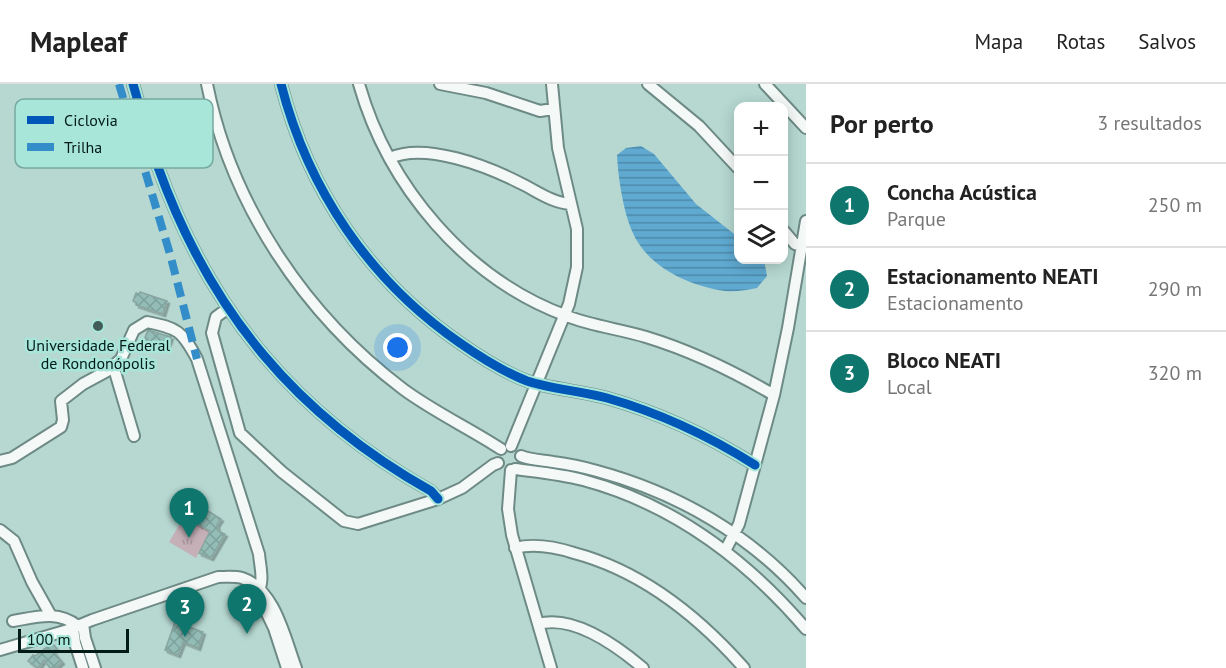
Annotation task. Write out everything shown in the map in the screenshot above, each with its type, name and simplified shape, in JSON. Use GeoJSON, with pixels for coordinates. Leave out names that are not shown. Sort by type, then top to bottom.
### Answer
{"type":"FeatureCollection","features":[{"type":"Feature","properties":{"kind":"street"},"geometry":{"type":"LineString","coordinates":[[133,84],[137,99]]}},
{"type":"Feature","properties":{"kind":"street"},"geometry":{"type":"LineString","coordinates":[[207,84],[211,99]]}},
{"type":"Feature","properties":{"kind":"street"},"geometry":{"type":"LineString","coordinates":[[281,84],[296,132],[318,183],[340,222],[374,266],[413,307],[448,335],[486,360],[526,380],[607,398],[653,413],[696,432],[755,465]]}},
{"type":"Feature","properties":{"kind":"street"},"geometry":{"type":"LineString","coordinates":[[360,84],[369,117],[390,158],[424,210],[465,253],[512,288],[565,316],[688,351],[732,371],[774,395]]}},
{"type":"Feature","properties":{"kind":"street"},"geometry":{"type":"LineString","coordinates":[[440,84],[486,93],[536,110],[553,110]]}},
{"type":"Feature","properties":{"kind":"street"},"geometry":{"type":"LineString","coordinates":[[552,84],[553,110],[561,167],[577,229],[578,254],[574,286],[565,316],[537,384],[506,447],[497,456],[498,463],[504,468],[563,476],[618,491],[674,516],[725,551],[770,589],[806,629]]}},
{"type":"Feature","properties":{"kind":"street"},"geometry":{"type":"LineString","coordinates":[[648,84],[699,126],[734,164]]}},
{"type":"Feature","properties":{"kind":"street"},"geometry":{"type":"LineString","coordinates":[[765,84],[806,128]]}},
{"type":"Feature","properties":{"kind":"street"},"geometry":{"type":"LineString","coordinates":[[213,106],[221,136],[249,204],[273,246],[315,306],[348,342],[398,385],[444,417],[506,447],[518,449],[521,456],[520,463],[513,469],[508,509],[515,548],[551,668]]}},
{"type":"Feature","properties":{"kind":"street"},"geometry":{"type":"LineString","coordinates":[[390,158],[413,152],[456,159],[502,174],[556,202],[571,204]]}},
{"type":"Feature","properties":{"kind":"street"},"geometry":{"type":"LineString","coordinates":[[160,168],[169,195],[198,257],[227,309],[269,362],[316,410],[371,454],[431,491],[438,499]]}},
{"type":"Feature","properties":{"kind":"street"},"geometry":{"type":"LineString","coordinates":[[725,551],[735,534],[774,395],[806,221]]}},
{"type":"Feature","properties":{"kind":"street"},"geometry":{"type":"LineString","coordinates":[[788,236],[795,244],[801,246]]}},
{"type":"Feature","properties":{"kind":"street"},"geometry":{"type":"LineString","coordinates":[[227,309],[216,317],[212,333],[240,433],[282,472],[330,511],[351,524],[358,524],[438,499],[462,488],[498,463]]}},
{"type":"Feature","properties":{"kind":"street"},"geometry":{"type":"LineString","coordinates":[[0,461],[12,458],[61,427],[63,420],[61,401],[121,359],[135,330],[147,322],[169,326],[184,335],[197,359],[259,554],[262,580],[257,589]]}},
{"type":"Feature","properties":{"kind":"street"},"geometry":{"type":"LineString","coordinates":[[113,365],[135,436]]}},
{"type":"Feature","properties":{"kind":"street"},"geometry":{"type":"LineString","coordinates":[[521,456],[597,471],[642,486],[699,512],[735,534],[768,560],[806,598]]}},
{"type":"Feature","properties":{"kind":"street"},"geometry":{"type":"LineString","coordinates":[[0,530],[14,541],[32,582],[51,614]]}},
{"type":"Feature","properties":{"kind":"street"},"geometry":{"type":"LineString","coordinates":[[515,548],[531,545],[567,551],[602,562],[634,577],[684,611],[744,668]]}},
{"type":"Feature","properties":{"kind":"street"},"geometry":{"type":"LineString","coordinates":[[0,650],[219,578],[244,579],[257,589],[272,613],[296,668]]}},
{"type":"Feature","properties":{"kind":"street"},"geometry":{"type":"LineString","coordinates":[[272,613],[287,668]]}},
{"type":"Feature","properties":{"kind":"street"},"geometry":{"type":"LineString","coordinates":[[13,621],[51,614],[68,619],[78,626],[85,638],[95,668]]}},
{"type":"Feature","properties":{"kind":"street"},"geometry":{"type":"LineString","coordinates":[[538,624],[555,621],[586,631],[615,646],[643,668]]}},
{"type":"Feature","properties":{"kind":"street"},"geometry":{"type":"LineString","coordinates":[[78,626],[75,644],[83,668]]}},
{"type":"Feature","properties":{"kind":"green space"},"geometry":{"type":"Polygon","coordinates":[[[185,515],[208,530],[209,534],[196,558],[169,542],[185,515]]]}},
{"type":"Feature","properties":{"kind":"water"},"geometry":{"type":"Polygon","coordinates":[[[641,146],[654,154],[696,204],[734,234],[734,264],[765,264],[767,276],[757,288],[729,291],[697,285],[671,273],[648,255],[632,231],[626,214],[617,155],[626,148],[641,146]]]}},
{"type":"Feature","properties":{"kind":"building"},"geometry":{"type":"Polygon","coordinates":[[[140,292],[167,301],[163,314],[136,305],[137,303],[133,301],[136,293],[140,292]]]}},
{"type":"Feature","properties":{"kind":"building"},"geometry":{"type":"Polygon","coordinates":[[[148,330],[171,337],[167,347],[144,340],[148,330]]]}},
{"type":"Feature","properties":{"kind":"building"},"geometry":{"type":"Polygon","coordinates":[[[198,505],[221,519],[217,525],[218,531],[225,534],[211,558],[199,553],[210,531],[190,520],[198,505]]]}},
{"type":"Feature","properties":{"kind":"building"},"geometry":{"type":"Polygon","coordinates":[[[175,622],[203,632],[198,648],[183,642],[178,655],[165,650],[175,622]]]}},
{"type":"Feature","properties":{"kind":"building"},"geometry":{"type":"Polygon","coordinates":[[[52,643],[57,649],[53,651],[62,662],[55,668],[50,668],[44,660],[38,668],[28,661],[33,655],[35,656],[52,643]]]}},
{"type":"Feature","properties":{"kind":"marked path"},"geometry":{"type":"LineString","coordinates":[[119,84],[124,99]]}},
{"type":"Feature","properties":{"kind":"marked path"},"geometry":{"type":"LineString","coordinates":[[144,168],[170,254],[197,359]]}},
{"type":"Feature","properties":{"kind":"cycle path"},"geometry":{"type":"LineString","coordinates":[[133,84],[137,99]]}},
{"type":"Feature","properties":{"kind":"cycle path"},"geometry":{"type":"LineString","coordinates":[[281,84],[308,160],[347,230],[371,262],[428,318],[476,354],[518,377],[546,386],[607,398],[665,418],[720,444],[755,465]]}},
{"type":"Feature","properties":{"kind":"cycle path"},"geometry":{"type":"LineString","coordinates":[[158,168],[179,219],[204,268],[232,313],[264,355],[299,394],[339,429],[383,461],[431,491],[438,499]]}},
{"type":"Feature","properties":{"kind":"place","name":"Universidade Federal de Rondonópolis"},"geometry":{"type":"Point","coordinates":[98,326]}},
{"type":"Feature","properties":{"kind":"place","name":"Concha Acústica"},"geometry":{"type":"Point","coordinates":[189,538]}},
{"type":"Feature","properties":{"kind":"place","name":"Estacionamento NEATI"},"geometry":{"type":"Point","coordinates":[247,634]}},
{"type":"Feature","properties":{"kind":"place","name":"Bloco NEATI"},"geometry":{"type":"Point","coordinates":[185,637]}}]}
